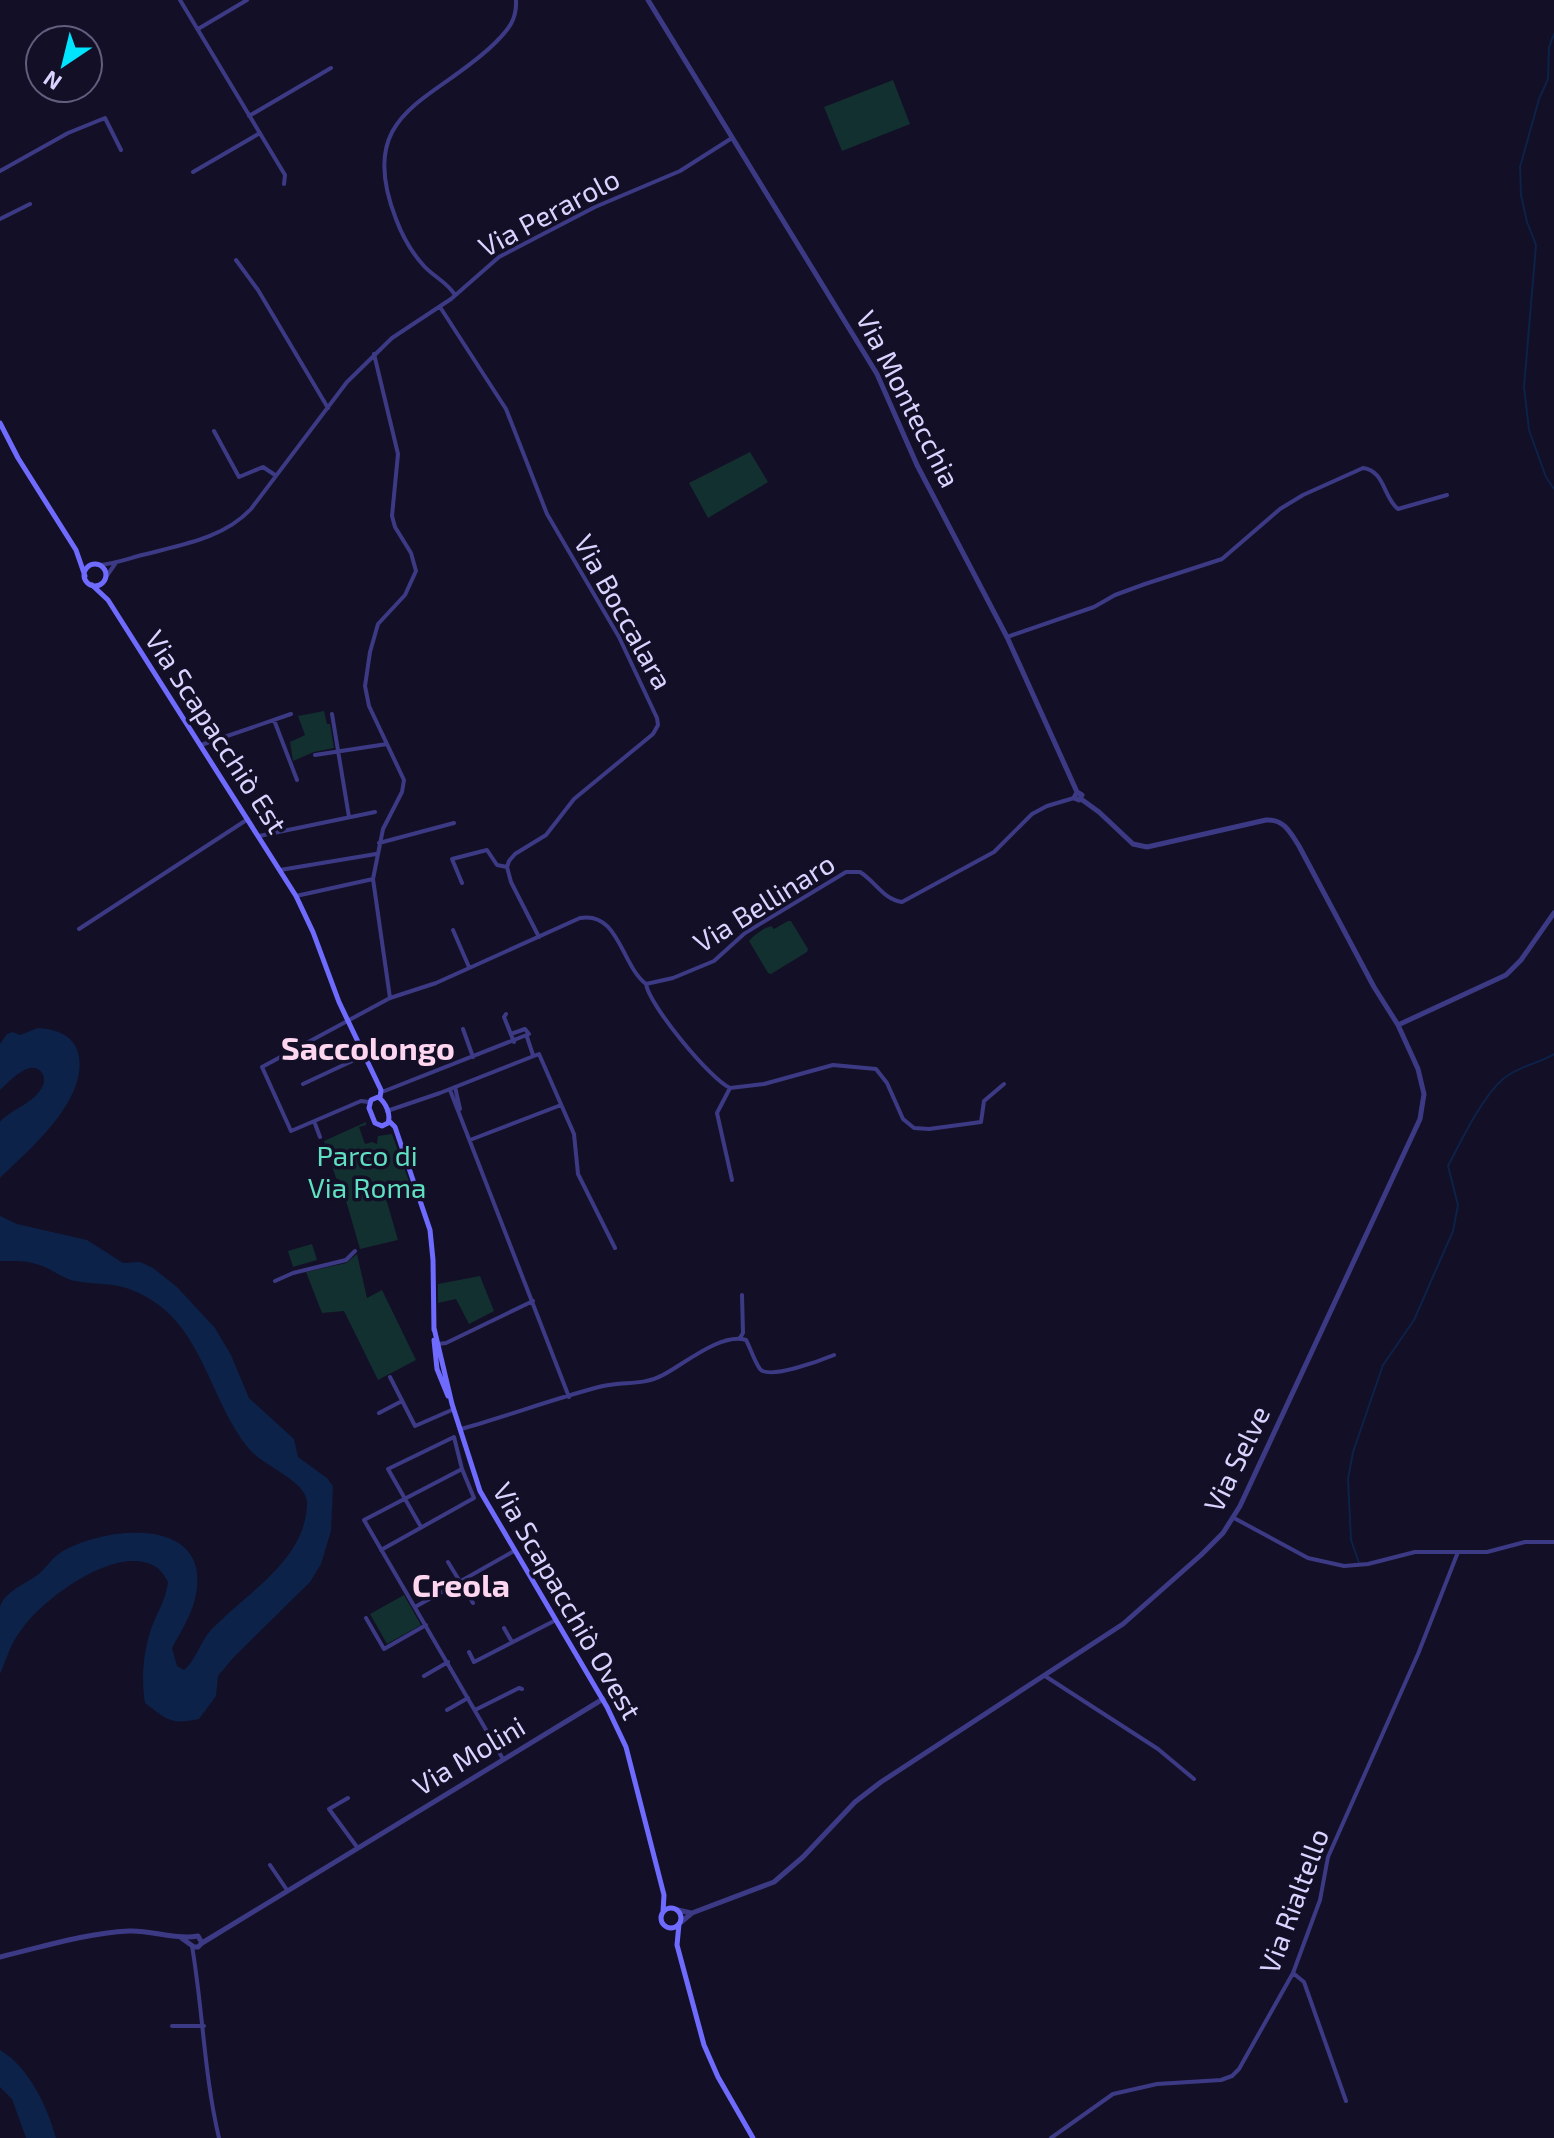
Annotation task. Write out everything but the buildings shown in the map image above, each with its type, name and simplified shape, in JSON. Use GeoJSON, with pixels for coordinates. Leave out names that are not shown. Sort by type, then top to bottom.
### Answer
{"type":"FeatureCollection","features":[{"type":"Feature","properties":{"kind":"main road","name":"Via Scapacchiò Est"},"geometry":{"type":"LineString","coordinates":[[0,423],[18,458],[76,550],[85,576],[108,600],[296,896],[348,1022],[389,1110],[389,1121]]}},
{"type":"Feature","properties":{"kind":"main road","name":"Via Scapacchiò Est"},"geometry":{"type":"LineString","coordinates":[[76,550],[89,562],[104,568],[108,600]]}},
{"type":"Feature","properties":{"kind":"main road"},"geometry":{"type":"LineString","coordinates":[[85,576],[88,568],[97,565]]}},
{"type":"Feature","properties":{"kind":"main road"},"geometry":{"type":"LineString","coordinates":[[92,585],[101,584],[106,578]]}},
{"type":"Feature","properties":{"kind":"main road"},"geometry":{"type":"LineString","coordinates":[[381,1095],[369,1102],[377,1125],[384,1126],[389,1121],[395,1127],[430,1230],[437,1369],[453,1406]]}},
{"type":"Feature","properties":{"kind":"main road"},"geometry":{"type":"LineString","coordinates":[[434,1328],[453,1406]]}},
{"type":"Feature","properties":{"kind":"main road","name":"Via Scapacchiò Ovest"},"geometry":{"type":"LineString","coordinates":[[453,1406],[475,1480],[603,1699],[626,1747],[664,1895],[661,1918],[677,1945],[708,2056],[753,2138]]}},
{"type":"Feature","properties":{"kind":"main road","name":"Via Scapacchiò Ovest"},"geometry":{"type":"LineString","coordinates":[[664,1895],[681,1916],[677,1945]]}},
{"type":"Feature","properties":{"kind":"main road"},"geometry":{"type":"LineString","coordinates":[[663,1912],[676,1909]]}},
{"type":"Feature","properties":{"kind":"main road"},"geometry":{"type":"LineString","coordinates":[[665,1926],[671,1928],[679,1923]]}},
{"type":"Feature","properties":{"kind":"street"},"geometry":{"type":"LineString","coordinates":[[180,0],[285,175],[284,184]]}},
{"type":"Feature","properties":{"kind":"street"},"geometry":{"type":"LineString","coordinates":[[198,29],[247,0]]}},
{"type":"Feature","properties":{"kind":"street"},"geometry":{"type":"LineString","coordinates":[[455,295],[450,287],[422,264],[396,219],[385,169],[386,147],[397,123],[409,107],[482,55],[503,34],[516,16],[516,0]]}},
{"type":"Feature","properties":{"kind":"street","name":"Via Montecchia"},"geometry":{"type":"LineString","coordinates":[[648,0],[872,364],[917,465],[1007,637],[1077,796]]}},
{"type":"Feature","properties":{"kind":"street"},"geometry":{"type":"LineString","coordinates":[[249,116],[331,68]]}},
{"type":"Feature","properties":{"kind":"street"},"geometry":{"type":"LineString","coordinates":[[0,171],[68,133],[105,118],[121,150]]}},
{"type":"Feature","properties":{"kind":"street"},"geometry":{"type":"LineString","coordinates":[[193,172],[260,133]]}},
{"type":"Feature","properties":{"kind":"street","name":"Via Perarolo"},"geometry":{"type":"LineString","coordinates":[[97,565],[117,563],[196,540],[233,525],[251,509],[328,408],[374,354],[392,338],[440,307],[499,257],[595,207],[680,171],[734,137]]}},
{"type":"Feature","properties":{"kind":"street"},"geometry":{"type":"LineString","coordinates":[[0,219],[30,204]]}},
{"type":"Feature","properties":{"kind":"street"},"geometry":{"type":"LineString","coordinates":[[236,260],[258,290],[328,408]]}},
{"type":"Feature","properties":{"kind":"street","name":"Via Boccalara"},"geometry":{"type":"LineString","coordinates":[[440,307],[506,409],[547,514],[619,637],[650,700],[658,725],[653,734],[574,799],[546,835],[515,854],[507,867]]}},
{"type":"Feature","properties":{"kind":"street"},"geometry":{"type":"LineString","coordinates":[[374,354],[398,454],[392,516],[411,553],[416,571],[405,595],[378,624],[365,678],[369,706],[404,784],[379,843],[373,879],[390,998]]}},
{"type":"Feature","properties":{"kind":"street"},"geometry":{"type":"LineString","coordinates":[[214,431],[239,477],[263,467],[276,476]]}},
{"type":"Feature","properties":{"kind":"street"},"geometry":{"type":"LineString","coordinates":[[1007,637],[1094,607],[1145,584],[1222,559],[1280,509],[1363,468],[1377,474],[1392,504],[1398,509],[1447,495]]}},
{"type":"Feature","properties":{"kind":"street"},"geometry":{"type":"LineString","coordinates":[[106,578],[117,563]]}},
{"type":"Feature","properties":{"kind":"street"},"geometry":{"type":"LineString","coordinates":[[201,745],[291,714]]}},
{"type":"Feature","properties":{"kind":"street"},"geometry":{"type":"LineString","coordinates":[[332,714],[349,817]]}},
{"type":"Feature","properties":{"kind":"street"},"geometry":{"type":"LineString","coordinates":[[274,720],[297,780]]}},
{"type":"Feature","properties":{"kind":"street"},"geometry":{"type":"LineString","coordinates":[[315,755],[387,744]]}},
{"type":"Feature","properties":{"kind":"street"},"geometry":{"type":"LineString","coordinates":[[1077,796],[1133,844],[1140,846],[1167,843],[1256,821],[1281,822],[1299,846],[1374,987],[1398,1025],[1506,975],[1521,960],[1554,913]]}},
{"type":"Feature","properties":{"kind":"street","name":"Via Bellinaro"},"geometry":{"type":"LineString","coordinates":[[646,984],[673,978],[714,961],[745,933],[846,872],[860,872],[875,883],[886,897],[896,902],[908,899],[994,852],[1032,814],[1077,796]]}},
{"type":"Feature","properties":{"kind":"street"},"geometry":{"type":"LineString","coordinates":[[259,836],[375,812]]}},
{"type":"Feature","properties":{"kind":"street"},"geometry":{"type":"LineString","coordinates":[[79,929],[248,819]]}},
{"type":"Feature","properties":{"kind":"street"},"geometry":{"type":"LineString","coordinates":[[379,843],[454,823]]}},
{"type":"Feature","properties":{"kind":"street"},"geometry":{"type":"LineString","coordinates":[[462,883],[452,859],[487,850],[497,865],[507,867],[511,882],[539,937]]}},
{"type":"Feature","properties":{"kind":"street"},"geometry":{"type":"LineString","coordinates":[[280,870],[377,854]]}},
{"type":"Feature","properties":{"kind":"street"},"geometry":{"type":"LineString","coordinates":[[296,896],[373,879]]}},
{"type":"Feature","properties":{"kind":"street"},"geometry":{"type":"LineString","coordinates":[[369,1102],[361,1101],[291,1131],[262,1067],[390,998],[436,983],[580,918],[592,917],[603,921],[611,929],[633,970],[646,984],[648,993],[678,1036],[712,1076],[730,1088],[764,1084],[833,1065],[876,1069],[887,1083],[903,1119],[920,1129],[981,1122],[984,1101],[1004,1084]]}},
{"type":"Feature","properties":{"kind":"street"},"geometry":{"type":"LineString","coordinates":[[453,930],[469,967]]}},
{"type":"Feature","properties":{"kind":"street"},"geometry":{"type":"LineString","coordinates":[[506,1014],[504,1017],[514,1042]]}},
{"type":"Feature","properties":{"kind":"street","name":"Via Selve"},"geometry":{"type":"LineString","coordinates":[[679,1923],[692,1913],[774,1882],[803,1857],[855,1802],[879,1783],[1123,1624],[1201,1555],[1234,1518],[1420,1119],[1424,1094],[1422,1083],[1398,1025]]}},
{"type":"Feature","properties":{"kind":"street"},"geometry":{"type":"LineString","coordinates":[[463,1029],[473,1057]]}},
{"type":"Feature","properties":{"kind":"street"},"geometry":{"type":"LineString","coordinates":[[511,1034],[526,1029],[533,1055]]}},
{"type":"Feature","properties":{"kind":"street"},"geometry":{"type":"LineString","coordinates":[[381,1095],[527,1037]]}},
{"type":"Feature","properties":{"kind":"street"},"geometry":{"type":"LineString","coordinates":[[389,1110],[440,1093],[537,1053],[542,1057],[574,1134],[578,1174],[615,1248]]}},
{"type":"Feature","properties":{"kind":"street"},"geometry":{"type":"LineString","coordinates":[[303,1084],[365,1055]]}},
{"type":"Feature","properties":{"kind":"street"},"geometry":{"type":"LineString","coordinates":[[452,1088],[452,1097],[460,1111]]}},
{"type":"Feature","properties":{"kind":"street"},"geometry":{"type":"LineString","coordinates":[[452,1088],[569,1397]]}},
{"type":"Feature","properties":{"kind":"street"},"geometry":{"type":"LineString","coordinates":[[730,1088],[717,1113],[732,1180]]}},
{"type":"Feature","properties":{"kind":"street"},"geometry":{"type":"LineString","coordinates":[[440,1093],[452,1097]]}},
{"type":"Feature","properties":{"kind":"street"},"geometry":{"type":"LineString","coordinates":[[470,1140],[561,1105]]}},
{"type":"Feature","properties":{"kind":"street"},"geometry":{"type":"LineString","coordinates":[[314,1121],[320,1137]]}},
{"type":"Feature","properties":{"kind":"street"},"geometry":{"type":"LineString","coordinates":[[275,1281],[293,1273],[346,1260],[355,1251]]}},
{"type":"Feature","properties":{"kind":"street"},"geometry":{"type":"LineString","coordinates":[[740,1338],[743,1333],[742,1295]]}},
{"type":"Feature","properties":{"kind":"street"},"geometry":{"type":"LineString","coordinates":[[437,1344],[446,1343],[533,1301]]}},
{"type":"Feature","properties":{"kind":"street"},"geometry":{"type":"LineString","coordinates":[[461,1429],[603,1386],[656,1379],[700,1353],[740,1338],[746,1340],[761,1371],[768,1374],[813,1364],[834,1355]]}},
{"type":"Feature","properties":{"kind":"street"},"geometry":{"type":"LineString","coordinates":[[390,1377],[415,1426],[453,1406]]}},
{"type":"Feature","properties":{"kind":"street"},"geometry":{"type":"LineString","coordinates":[[379,1413],[402,1401]]}},
{"type":"Feature","properties":{"kind":"street"},"geometry":{"type":"LineString","coordinates":[[381,1550],[474,1498],[452,1436],[388,1469],[421,1527]]}},
{"type":"Feature","properties":{"kind":"street"},"geometry":{"type":"LineString","coordinates":[[458,1450],[465,1448]]}},
{"type":"Feature","properties":{"kind":"street"},"geometry":{"type":"LineString","coordinates":[[462,1469],[364,1520],[503,1759]]}},
{"type":"Feature","properties":{"kind":"street"},"geometry":{"type":"LineString","coordinates":[[467,1483],[475,1480]]}},
{"type":"Feature","properties":{"kind":"street"},"geometry":{"type":"LineString","coordinates":[[1234,1518],[1308,1558],[1333,1566],[1355,1566],[1415,1552],[1487,1552],[1525,1542],[1554,1542]]}},
{"type":"Feature","properties":{"kind":"street"},"geometry":{"type":"LineString","coordinates":[[415,1607],[514,1551]]}},
{"type":"Feature","properties":{"kind":"street","name":"Via Rialtello"},"geometry":{"type":"LineString","coordinates":[[1051,2138],[1113,2094],[1157,2084],[1221,2080],[1239,2069],[1293,1973],[1320,1900],[1328,1857],[1418,1654],[1458,1552]]}},
{"type":"Feature","properties":{"kind":"street"},"geometry":{"type":"LineString","coordinates":[[448,1562],[473,1603]]}},
{"type":"Feature","properties":{"kind":"street"},"geometry":{"type":"LineString","coordinates":[[366,1618],[384,1649],[426,1625]]}},
{"type":"Feature","properties":{"kind":"street"},"geometry":{"type":"LineString","coordinates":[[469,1652],[474,1662],[556,1620]]}},
{"type":"Feature","properties":{"kind":"street"},"geometry":{"type":"LineString","coordinates":[[504,1628],[512,1642]]}},
{"type":"Feature","properties":{"kind":"street"},"geometry":{"type":"LineString","coordinates":[[424,1676],[448,1662]]}},
{"type":"Feature","properties":{"kind":"street"},"geometry":{"type":"LineString","coordinates":[[1045,1676],[1180,1764],[1194,1779]]}},
{"type":"Feature","properties":{"kind":"street"},"geometry":{"type":"LineString","coordinates":[[475,1710],[522,1689]]}},
{"type":"Feature","properties":{"kind":"street"},"geometry":{"type":"LineString","coordinates":[[447,1710],[468,1698]]}},
{"type":"Feature","properties":{"kind":"street","name":"Via Molini"},"geometry":{"type":"LineString","coordinates":[[196,1942],[603,1699]]}},
{"type":"Feature","properties":{"kind":"street"},"geometry":{"type":"LineString","coordinates":[[348,1798],[329,1809],[357,1847]]}},
{"type":"Feature","properties":{"kind":"street"},"geometry":{"type":"LineString","coordinates":[[270,1865],[287,1890]]}},
{"type":"Feature","properties":{"kind":"street"},"geometry":{"type":"LineString","coordinates":[[676,1909],[692,1913]]}},
{"type":"Feature","properties":{"kind":"street"},"geometry":{"type":"LineString","coordinates":[[0,1957],[128,1931],[196,1942],[195,1961],[211,2103],[219,2138]]}},
{"type":"Feature","properties":{"kind":"street"},"geometry":{"type":"LineString","coordinates":[[1293,1973],[1304,1982],[1346,2101]]}},
{"type":"Feature","properties":{"kind":"street"},"geometry":{"type":"LineString","coordinates":[[172,2026],[204,2026]]}},
{"type":"Feature","properties":{"kind":"green space"},"geometry":{"type":"Polygon","coordinates":[[[893,80],[910,124],[842,151],[824,107],[893,80]]]}},
{"type":"Feature","properties":{"kind":"green space"},"geometry":{"type":"Polygon","coordinates":[[[750,452],[768,482],[708,518],[689,483],[750,452]]]}},
{"type":"Feature","properties":{"kind":"green space"},"geometry":{"type":"Polygon","coordinates":[[[324,711],[327,724],[330,724],[334,748],[293,761],[290,742],[305,735],[298,716],[324,711]]]}},
{"type":"Feature","properties":{"kind":"green space"},"geometry":{"type":"Polygon","coordinates":[[[791,921],[807,952],[768,973],[749,941],[765,929],[771,926],[774,929],[791,921]]]}},
{"type":"Feature","properties":{"kind":"green space","name":"Parco di Via Roma"},"geometry":{"type":"Polygon","coordinates":[[[366,1122],[366,1125],[359,1127],[365,1144],[377,1144],[378,1136],[392,1134],[411,1187],[385,1195],[398,1240],[360,1249],[340,1180],[336,1178],[324,1141],[366,1122]]]}},
{"type":"Feature","properties":{"kind":"green space"},"geometry":{"type":"Polygon","coordinates":[[[312,1244],[317,1260],[293,1267],[288,1251],[312,1244]]]}},
{"type":"Feature","properties":{"kind":"green space"},"geometry":{"type":"Polygon","coordinates":[[[357,1254],[367,1298],[382,1290],[416,1360],[378,1380],[344,1311],[322,1313],[306,1272],[346,1263],[357,1254]]]}},
{"type":"Feature","properties":{"kind":"green space"},"geometry":{"type":"Polygon","coordinates":[[[480,1276],[494,1311],[469,1324],[456,1299],[438,1303],[438,1284],[480,1276]]]}},
{"type":"Feature","properties":{"kind":"green space"},"geometry":{"type":"Polygon","coordinates":[[[404,1595],[421,1625],[387,1644],[370,1614],[404,1595]]]}},
{"type":"Feature","properties":{"kind":"water"},"geometry":{"type":"Polygon","coordinates":[[[38,1028],[59,1032],[70,1039],[79,1057],[79,1074],[74,1091],[53,1124],[0,1178],[0,1122],[35,1097],[44,1080],[37,1069],[26,1069],[0,1090],[0,1044],[7,1034],[13,1032],[20,1035],[38,1028]]]}},
{"type":"Feature","properties":{"kind":"water"},"geometry":{"type":"Polygon","coordinates":[[[0,1216],[17,1224],[87,1240],[123,1263],[140,1262],[153,1268],[177,1287],[215,1328],[231,1355],[249,1398],[294,1439],[298,1457],[333,1486],[331,1531],[321,1564],[310,1582],[218,1676],[216,1696],[199,1719],[170,1720],[145,1703],[143,1675],[146,1648],[168,1582],[156,1567],[140,1562],[122,1562],[83,1577],[64,1589],[18,1634],[0,1674],[2,1602],[59,1554],[83,1542],[130,1533],[154,1534],[174,1540],[189,1553],[197,1572],[195,1599],[172,1648],[177,1666],[184,1670],[211,1630],[286,1558],[304,1523],[305,1494],[250,1450],[222,1405],[200,1357],[171,1315],[150,1299],[123,1287],[75,1281],[32,1263],[0,1261],[0,1216]]]}},
{"type":"Feature","properties":{"kind":"water"},"geometry":{"type":"Polygon","coordinates":[[[0,2050],[20,2066],[36,2088],[56,2138],[26,2138],[12,2099],[0,2087],[0,2050]]]}},
{"type":"Feature","properties":{"kind":"waterway"},"geometry":{"type":"LineString","coordinates":[[1554,34],[1549,47],[1548,79],[1539,99],[1520,167],[1521,195],[1536,245],[1524,387],[1529,430],[1546,477],[1554,489]]}},
{"type":"Feature","properties":{"kind":"waterway"},"geometry":{"type":"LineString","coordinates":[[1359,1563],[1351,1540],[1348,1479],[1353,1452],[1383,1365],[1414,1320],[1453,1231],[1458,1205],[1448,1166],[1472,1120],[1495,1087],[1515,1071],[1554,1054]]}},
{"type":"Feature","properties":{"kind":"district","name":"Saccolongo"},"geometry":{"type":"Point","coordinates":[368,1049]}},
{"type":"Feature","properties":{"kind":"district","name":"Creola"},"geometry":{"type":"Point","coordinates":[461,1586]}}]}
